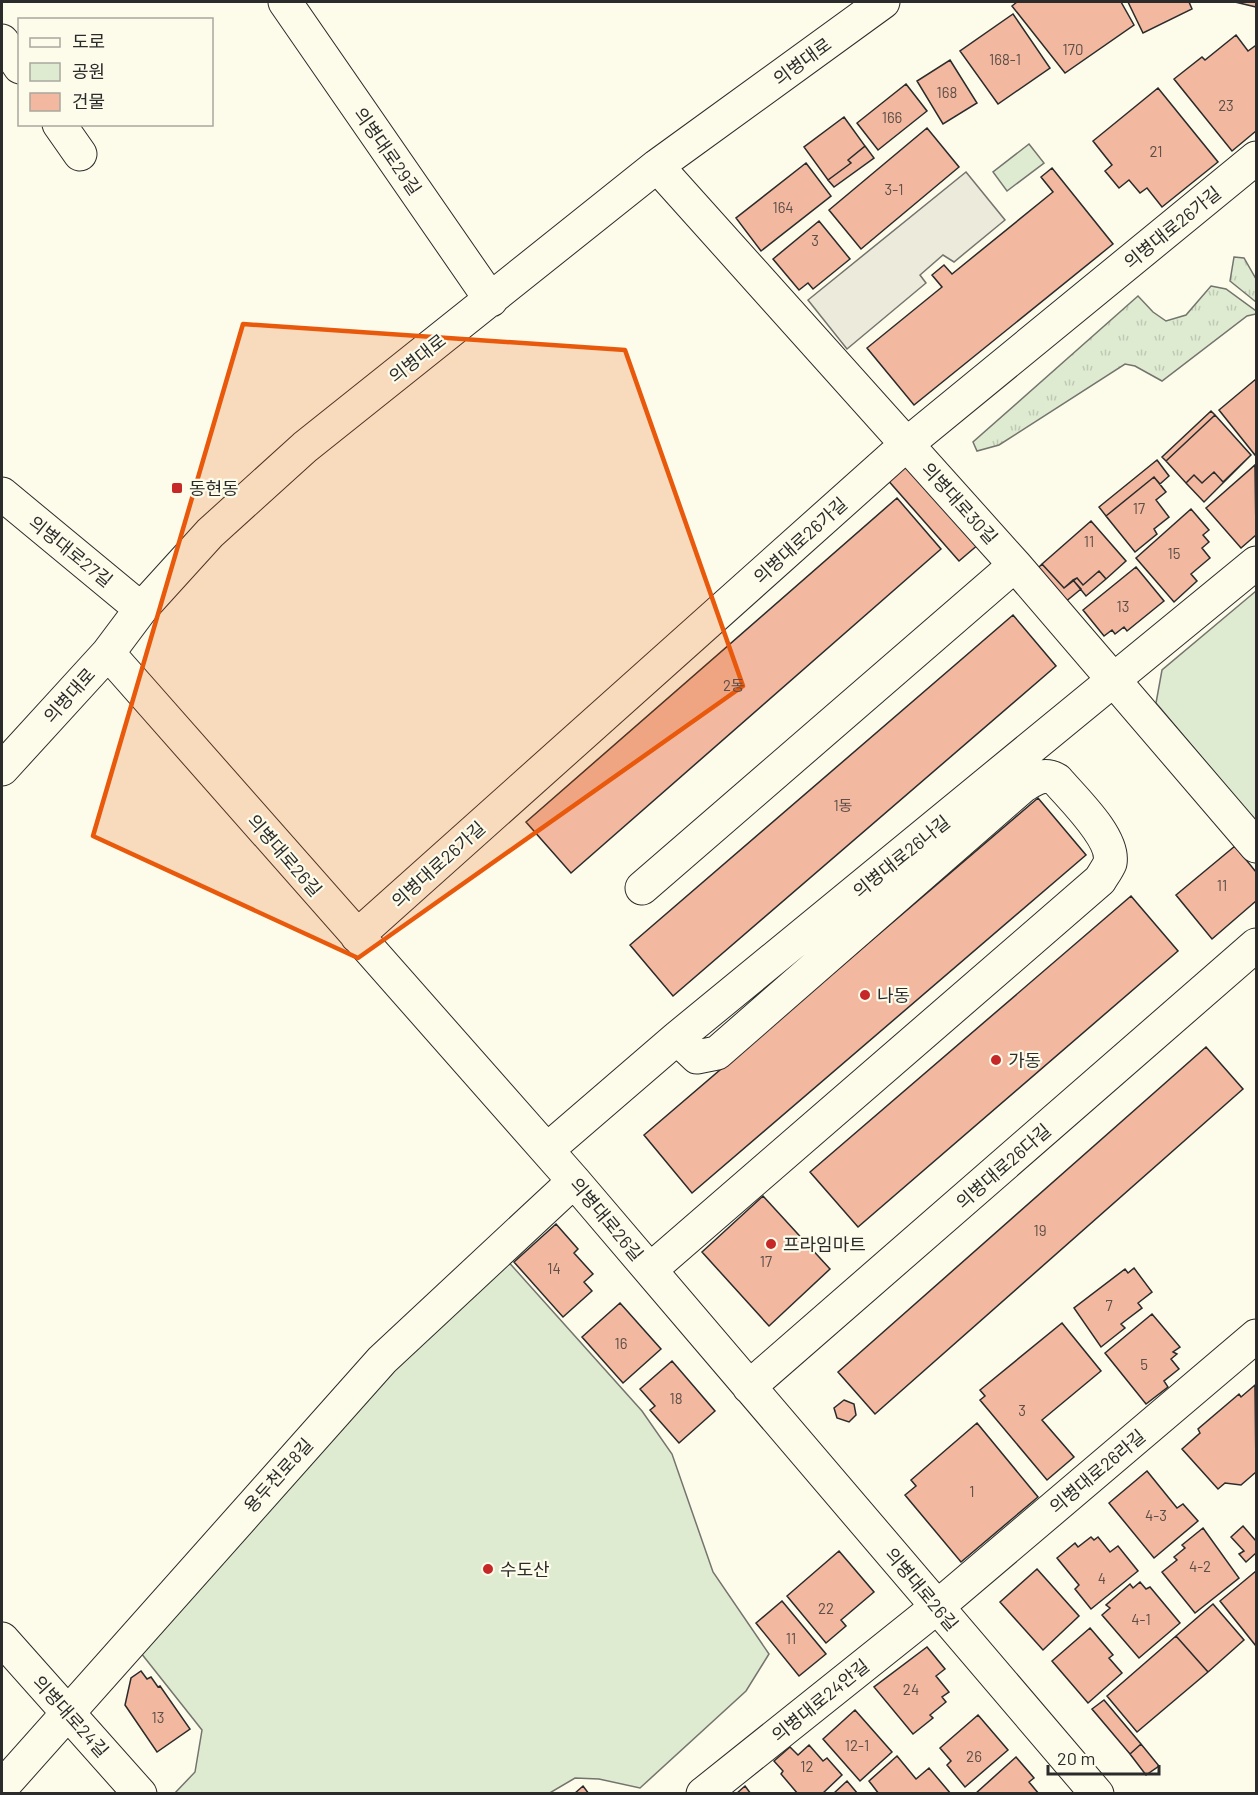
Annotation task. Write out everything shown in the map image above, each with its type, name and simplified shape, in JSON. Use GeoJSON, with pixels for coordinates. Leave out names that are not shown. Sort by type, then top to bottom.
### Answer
{"type":"FeatureCollection","features":[{"type":"Feature","properties":{"kind":"street","name":"의병대로29길"},"geometry":{"type":"LineString","coordinates":[[285,2],[491,300]]}},
{"type":"Feature","properties":{"kind":"street","name":"의병대로"},"geometry":{"type":"LineString","coordinates":[[2,769],[108,653],[141,609],[210,533],[304,447],[657,166],[883,2]]}},
{"type":"Feature","properties":{"kind":"street"},"geometry":{"type":"LineString","coordinates":[[2,41],[18,64]]}},
{"type":"Feature","properties":{"kind":"street"},"geometry":{"type":"LineString","coordinates":[[60,126],[80,154]]}},
{"type":"Feature","properties":{"kind":"street","name":"의병대로26가길"},"geometry":{"type":"LineString","coordinates":[[357,936],[907,444],[1257,159]]}},
{"type":"Feature","properties":{"kind":"street","name":"의병대로30길"},"geometry":{"type":"LineString","coordinates":[[657,166],[1015,564],[1257,846]]}},
{"type":"Feature","properties":{"kind":"street","name":"의병대로27길"},"geometry":{"type":"LineString","coordinates":[[2,494],[141,609]]}},
{"type":"Feature","properties":{"kind":"street","name":"의병대로26나길"},"geometry":{"type":"LineString","coordinates":[[547,1150],[677,1038],[1257,563]]}},
{"type":"Feature","properties":{"kind":"street"},"geometry":{"type":"LineString","coordinates":[[642,888],[1015,564]]}},
{"type":"Feature","properties":{"kind":"street","name":"의병대로26길"},"geometry":{"type":"LineString","coordinates":[[108,653],[574,1181],[1097,1794]]}},
{"type":"Feature","properties":{"kind":"street"},"geometry":{"type":"LineString","coordinates":[[650,1270],[1100,880],[1110,863],[1109,848],[1103,835],[1057,780],[1050,776],[1038,777],[1023,786],[717,1053],[697,1057],[677,1038]]}},
{"type":"Feature","properties":{"kind":"street","name":"의병대로26다길"},"geometry":{"type":"LineString","coordinates":[[749,1387],[1257,945]]}},
{"type":"Feature","properties":{"kind":"street","name":"용두천로8길"},"geometry":{"type":"LineString","coordinates":[[2,1787],[382,1360],[574,1181]]}},
{"type":"Feature","properties":{"kind":"street","name":"의병대로26라길"},"geometry":{"type":"LineString","coordinates":[[937,1607],[1257,1336]]}},
{"type":"Feature","properties":{"kind":"street","name":"의병대로24안길"},"geometry":{"type":"LineString","coordinates":[[702,1794],[937,1607]]}},
{"type":"Feature","properties":{"kind":"street","name":"의병대로24길"},"geometry":{"type":"LineString","coordinates":[[2,1639],[140,1794]]}},
{"type":"Feature","properties":{"kind":"highlighted area"},"geometry":{"type":"Polygon","coordinates":[[[243,324],[625,350],[743,686],[358,958],[93,836],[243,324]]]}},
{"type":"Feature","properties":{"kind":"green space"},"geometry":{"type":"Polygon","coordinates":[[[1029,144],[1044,163],[1007,191],[993,172],[1029,144]]]}},
{"type":"Feature","properties":{"kind":"green space"},"geometry":{"type":"Polygon","coordinates":[[[1234,257],[1244,258],[1256,279],[1256,302],[1230,281],[1234,257]]]}},
{"type":"Feature","properties":{"kind":"green space"},"geometry":{"type":"Polygon","coordinates":[[[1211,286],[1226,289],[1256,311],[1256,314],[1247,316],[1162,381],[1135,366],[1125,364],[999,445],[977,451],[973,442],[1138,296],[1153,312],[1166,321],[1186,315],[1211,286]]]}},
{"type":"Feature","properties":{"kind":"green space"},"geometry":{"type":"Polygon","coordinates":[[[1256,591],[1256,822],[1156,703],[1162,670],[1256,591]]]}},
{"type":"Feature","properties":{"kind":"green space"},"geometry":{"type":"Polygon","coordinates":[[[505,1258],[642,1411],[672,1454],[713,1572],[769,1654],[746,1691],[640,1788],[599,1779],[575,1778],[548,1794],[174,1794],[195,1772],[202,1730],[137,1648],[287,1476],[505,1258]]]}},
{"type":"Feature","properties":{"kind":"shaded area"},"geometry":{"type":"Polygon","coordinates":[[[966,172],[1005,220],[954,262],[943,255],[920,275],[926,283],[847,349],[808,300],[966,172]]]}},
{"type":"Feature","properties":{"kind":"building"},"geometry":{"type":"Polygon","coordinates":[[[1017,2],[1121,2],[1134,25],[1065,73],[1012,6],[1017,2]]]}},
{"type":"Feature","properties":{"kind":"building"},"geometry":{"type":"Polygon","coordinates":[[[1128,2],[1189,2],[1192,9],[1143,33],[1128,2]]]}},
{"type":"Feature","properties":{"kind":"building"},"geometry":{"type":"Polygon","coordinates":[[[1235,2],[1256,2],[1256,7],[1235,2]]]}},
{"type":"Feature","properties":{"kind":"building"},"geometry":{"type":"Polygon","coordinates":[[[1013,14],[1050,68],[998,104],[960,51],[1013,14]]]}},
{"type":"Feature","properties":{"kind":"building"},"geometry":{"type":"Polygon","coordinates":[[[1236,35],[1248,51],[1256,47],[1256,131],[1232,151],[1174,79],[1202,57],[1205,60],[1236,35]]]}},
{"type":"Feature","properties":{"kind":"building"},"geometry":{"type":"Polygon","coordinates":[[[950,60],[977,103],[943,124],[917,81],[950,60]]]}},
{"type":"Feature","properties":{"kind":"building"},"geometry":{"type":"Polygon","coordinates":[[[906,84],[927,111],[878,150],[857,123],[906,84]]]}},
{"type":"Feature","properties":{"kind":"building"},"geometry":{"type":"Polygon","coordinates":[[[1158,88],[1218,162],[1162,207],[1147,188],[1140,193],[1129,180],[1119,188],[1105,171],[1112,165],[1093,141],[1158,88]]]}},
{"type":"Feature","properties":{"kind":"building"},"geometry":{"type":"Polygon","coordinates":[[[844,117],[865,146],[848,160],[851,163],[828,180],[804,147],[844,117]]]}},
{"type":"Feature","properties":{"kind":"building"},"geometry":{"type":"Polygon","coordinates":[[[927,128],[959,167],[861,249],[829,210],[927,128]]]}},
{"type":"Feature","properties":{"kind":"building"},"geometry":{"type":"Polygon","coordinates":[[[865,146],[874,158],[834,187],[828,180],[851,163],[848,160],[865,146]]]}},
{"type":"Feature","properties":{"kind":"building"},"geometry":{"type":"Polygon","coordinates":[[[806,163],[831,196],[761,251],[736,218],[806,163]]]}},
{"type":"Feature","properties":{"kind":"building"},"geometry":{"type":"Polygon","coordinates":[[[1052,168],[1113,244],[914,405],[867,348],[942,287],[932,275],[944,265],[952,274],[1053,192],[1041,177],[1052,168]]]}},
{"type":"Feature","properties":{"kind":"building"},"geometry":{"type":"Polygon","coordinates":[[[819,221],[850,259],[813,289],[808,283],[799,290],[773,259],[819,221]]]}},
{"type":"Feature","properties":{"kind":"building"},"geometry":{"type":"Polygon","coordinates":[[[1256,379],[1256,453],[1255,455],[1219,410],[1256,379]]]}},
{"type":"Feature","properties":{"kind":"building"},"geometry":{"type":"Polygon","coordinates":[[[1211,411],[1215,415],[1166,461],[1162,457],[1211,411]]]}},
{"type":"Feature","properties":{"kind":"building"},"geometry":{"type":"Polygon","coordinates":[[[1215,415],[1251,455],[1223,482],[1214,472],[1202,483],[1194,475],[1186,483],[1166,461],[1215,415]]]}},
{"type":"Feature","properties":{"kind":"building"},"geometry":{"type":"Polygon","coordinates":[[[913,455],[986,538],[959,561],[886,478],[913,455]]]}},
{"type":"Feature","properties":{"kind":"building"},"geometry":{"type":"Polygon","coordinates":[[[1251,455],[1204,502],[1186,483],[1194,475],[1202,483],[1214,472],[1223,482],[1251,455]]]}},
{"type":"Feature","properties":{"kind":"building"},"geometry":{"type":"Polygon","coordinates":[[[1157,460],[1169,476],[1160,484],[1154,477],[1106,516],[1099,507],[1157,460]]]}},
{"type":"Feature","properties":{"kind":"building"},"geometry":{"type":"Polygon","coordinates":[[[1255,465],[1256,535],[1241,548],[1206,508],[1255,465]]]}},
{"type":"Feature","properties":{"kind":"building"},"geometry":{"type":"Polygon","coordinates":[[[1154,477],[1166,492],[1156,500],[1169,517],[1154,529],[1157,534],[1135,552],[1106,516],[1154,477]]]}},
{"type":"Feature","properties":{"kind":"building"},"geometry":{"type":"Polygon","coordinates":[[[897,498],[941,549],[571,873],[526,822],[897,498]]]}},
{"type":"Feature","properties":{"kind":"building"},"geometry":{"type":"Polygon","coordinates":[[[1191,509],[1209,530],[1203,535],[1209,542],[1202,548],[1210,558],[1191,574],[1197,581],[1174,602],[1136,558],[1191,509]]]}},
{"type":"Feature","properties":{"kind":"building"},"geometry":{"type":"Polygon","coordinates":[[[1091,521],[1126,561],[1106,579],[1099,571],[1083,585],[1077,578],[1064,588],[1042,564],[1091,521]]]}},
{"type":"Feature","properties":{"kind":"building"},"geometry":{"type":"Polygon","coordinates":[[[1042,564],[1064,588],[1073,580],[1081,589],[1064,603],[1035,571],[1042,564]]]}},
{"type":"Feature","properties":{"kind":"building"},"geometry":{"type":"Polygon","coordinates":[[[1136,567],[1164,601],[1127,631],[1124,627],[1115,634],[1112,630],[1104,636],[1083,610],[1136,567]]]}},
{"type":"Feature","properties":{"kind":"building"},"geometry":{"type":"Polygon","coordinates":[[[1099,571],[1106,579],[1086,596],[1073,580],[1077,578],[1083,585],[1099,571]]]}},
{"type":"Feature","properties":{"kind":"building"},"geometry":{"type":"Polygon","coordinates":[[[1013,615],[1056,666],[673,996],[630,945],[1013,615]]]}},
{"type":"Feature","properties":{"kind":"building","name":"나동"},"geometry":{"type":"Polygon","coordinates":[[[1038,798],[1086,855],[692,1193],[644,1135],[1038,798]]]}},
{"type":"Feature","properties":{"kind":"building"},"geometry":{"type":"Polygon","coordinates":[[[1235,846],[1256,872],[1256,901],[1212,939],[1176,895],[1235,846]]]}},
{"type":"Feature","properties":{"kind":"building","name":"가동"},"geometry":{"type":"Polygon","coordinates":[[[1131,896],[1178,951],[858,1227],[810,1172],[1131,896]]]}},
{"type":"Feature","properties":{"kind":"building"},"geometry":{"type":"Polygon","coordinates":[[[1206,1047],[1243,1089],[875,1414],[838,1372],[1206,1047]]]}},
{"type":"Feature","properties":{"kind":"building"},"geometry":{"type":"Polygon","coordinates":[[[763,1196],[830,1269],[769,1326],[702,1252],[763,1196]]]}},
{"type":"Feature","properties":{"kind":"building"},"geometry":{"type":"Polygon","coordinates":[[[556,1224],[578,1249],[574,1253],[593,1274],[584,1282],[592,1291],[563,1317],[514,1262],[556,1224]]]}},
{"type":"Feature","properties":{"kind":"building"},"geometry":{"type":"Polygon","coordinates":[[[1134,1268],[1152,1292],[1138,1303],[1142,1308],[1121,1324],[1125,1328],[1101,1347],[1074,1308],[1125,1269],[1128,1273],[1134,1268]]]}},
{"type":"Feature","properties":{"kind":"building"},"geometry":{"type":"Polygon","coordinates":[[[620,1303],[661,1349],[623,1383],[582,1337],[620,1303]]]}},
{"type":"Feature","properties":{"kind":"building"},"geometry":{"type":"Polygon","coordinates":[[[1152,1314],[1180,1347],[1173,1352],[1177,1354],[1171,1359],[1179,1369],[1164,1381],[1168,1387],[1146,1404],[1105,1353],[1152,1314]]]}},
{"type":"Feature","properties":{"kind":"building"},"geometry":{"type":"Polygon","coordinates":[[[1062,1323],[1101,1371],[1042,1420],[1074,1457],[1047,1480],[980,1400],[985,1396],[980,1390],[1062,1323]]]}},
{"type":"Feature","properties":{"kind":"building"},"geometry":{"type":"Polygon","coordinates":[[[672,1361],[715,1411],[679,1443],[650,1410],[655,1406],[640,1389],[672,1361]]]}},
{"type":"Feature","properties":{"kind":"building"},"geometry":{"type":"Polygon","coordinates":[[[1255,1385],[1256,1472],[1241,1485],[1225,1483],[1218,1489],[1182,1449],[1200,1433],[1198,1429],[1239,1394],[1241,1397],[1255,1385]]]}},
{"type":"Feature","properties":{"kind":"building"},"geometry":{"type":"Polygon","coordinates":[[[844,1400],[854,1404],[856,1415],[849,1422],[837,1418],[834,1408],[844,1400]]]}},
{"type":"Feature","properties":{"kind":"building"},"geometry":{"type":"Polygon","coordinates":[[[977,1423],[1038,1497],[961,1562],[905,1495],[916,1486],[911,1480],[977,1423]]]}},
{"type":"Feature","properties":{"kind":"building"},"geometry":{"type":"Polygon","coordinates":[[[1147,1471],[1177,1508],[1183,1504],[1198,1521],[1154,1558],[1109,1503],[1147,1471]]]}},
{"type":"Feature","properties":{"kind":"building"},"geometry":{"type":"Polygon","coordinates":[[[1243,1526],[1256,1541],[1256,1553],[1246,1562],[1239,1554],[1244,1551],[1231,1537],[1243,1526]]]}},
{"type":"Feature","properties":{"kind":"building"},"geometry":{"type":"Polygon","coordinates":[[[1203,1528],[1239,1578],[1195,1613],[1162,1572],[1177,1560],[1174,1557],[1185,1548],[1182,1545],[1203,1528]]]}},
{"type":"Feature","properties":{"kind":"building"},"geometry":{"type":"Polygon","coordinates":[[[1091,1537],[1094,1540],[1098,1537],[1110,1552],[1118,1546],[1138,1571],[1091,1609],[1075,1589],[1079,1585],[1057,1558],[1075,1543],[1078,1547],[1091,1537]]]}},
{"type":"Feature","properties":{"kind":"building"},"geometry":{"type":"Polygon","coordinates":[[[839,1551],[874,1592],[841,1620],[846,1626],[826,1643],[787,1596],[839,1551]]]}},
{"type":"Feature","properties":{"kind":"building"},"geometry":{"type":"Polygon","coordinates":[[[1037,1569],[1079,1616],[1043,1650],[1000,1602],[1037,1569]]]}},
{"type":"Feature","properties":{"kind":"building"},"geometry":{"type":"Polygon","coordinates":[[[1256,1571],[1256,1646],[1220,1601],[1256,1571]]]}},
{"type":"Feature","properties":{"kind":"building"},"geometry":{"type":"Polygon","coordinates":[[[1140,1582],[1146,1589],[1150,1587],[1180,1623],[1139,1658],[1102,1615],[1110,1608],[1106,1605],[1130,1584],[1133,1588],[1140,1582]]]}},
{"type":"Feature","properties":{"kind":"building"},"geometry":{"type":"Polygon","coordinates":[[[782,1601],[826,1654],[799,1676],[756,1623],[782,1601]]]}},
{"type":"Feature","properties":{"kind":"building"},"geometry":{"type":"Polygon","coordinates":[[[1213,1604],[1244,1640],[1208,1672],[1176,1636],[1213,1604]]]}},
{"type":"Feature","properties":{"kind":"building"},"geometry":{"type":"Polygon","coordinates":[[[1090,1628],[1113,1655],[1109,1658],[1122,1673],[1088,1703],[1052,1661],[1090,1628]]]}},
{"type":"Feature","properties":{"kind":"building"},"geometry":{"type":"Polygon","coordinates":[[[1176,1636],[1208,1672],[1137,1732],[1107,1696],[1176,1636]]]}},
{"type":"Feature","properties":{"kind":"building"},"geometry":{"type":"Polygon","coordinates":[[[927,1647],[945,1669],[936,1676],[949,1692],[942,1697],[946,1702],[930,1715],[933,1718],[913,1734],[874,1687],[927,1647]]]}},
{"type":"Feature","properties":{"kind":"building"},"geometry":{"type":"Polygon","coordinates":[[[141,1671],[147,1679],[151,1677],[158,1687],[160,1686],[190,1729],[157,1752],[125,1705],[131,1678],[141,1671]]]}},
{"type":"Feature","properties":{"kind":"building"},"geometry":{"type":"Polygon","coordinates":[[[1104,1700],[1141,1744],[1130,1754],[1092,1709],[1104,1700]]]}},
{"type":"Feature","properties":{"kind":"building"},"geometry":{"type":"Polygon","coordinates":[[[855,1710],[892,1752],[860,1781],[823,1739],[855,1710]]]}},
{"type":"Feature","properties":{"kind":"building"},"geometry":{"type":"Polygon","coordinates":[[[978,1715],[1008,1750],[965,1787],[947,1765],[951,1761],[940,1748],[978,1715]]]}},
{"type":"Feature","properties":{"kind":"building"},"geometry":{"type":"Polygon","coordinates":[[[1141,1744],[1159,1766],[1146,1775],[1130,1754],[1141,1744]]]}},
{"type":"Feature","properties":{"kind":"building"},"geometry":{"type":"Polygon","coordinates":[[[809,1745],[823,1761],[827,1758],[842,1775],[822,1794],[798,1794],[781,1774],[783,1771],[774,1761],[790,1747],[798,1755],[809,1745]]]}},
{"type":"Feature","properties":{"kind":"building"},"geometry":{"type":"Polygon","coordinates":[[[897,1756],[916,1779],[929,1768],[951,1794],[879,1794],[869,1781],[897,1756]]]}},
{"type":"Feature","properties":{"kind":"building"},"geometry":{"type":"Polygon","coordinates":[[[1016,1757],[1034,1778],[1029,1782],[1039,1794],[975,1794],[1016,1757]]]}},
{"type":"Feature","properties":{"kind":"building"},"geometry":{"type":"Polygon","coordinates":[[[847,1781],[858,1794],[833,1794],[847,1781]]]}},
{"type":"Feature","properties":{"kind":"building"},"geometry":{"type":"Polygon","coordinates":[[[583,1786],[589,1794],[574,1794],[583,1786]]]}},
{"type":"Feature","properties":{"kind":"building"},"geometry":{"type":"Polygon","coordinates":[[[745,1786],[751,1794],[736,1794],[745,1786]]]}},
{"type":"Feature","properties":{"kind":"place","name":"동현동"},"geometry":{"type":"Point","coordinates":[177,488]}},
{"type":"Feature","properties":{"kind":"place","name":"나동"},"geometry":{"type":"Point","coordinates":[865,995]}},
{"type":"Feature","properties":{"kind":"place","name":"가동"},"geometry":{"type":"Point","coordinates":[996,1060]}},
{"type":"Feature","properties":{"kind":"place","name":"프라임마트"},"geometry":{"type":"Point","coordinates":[771,1244]}},
{"type":"Feature","properties":{"kind":"place","name":"수도산"},"geometry":{"type":"Point","coordinates":[488,1569]}}]}
